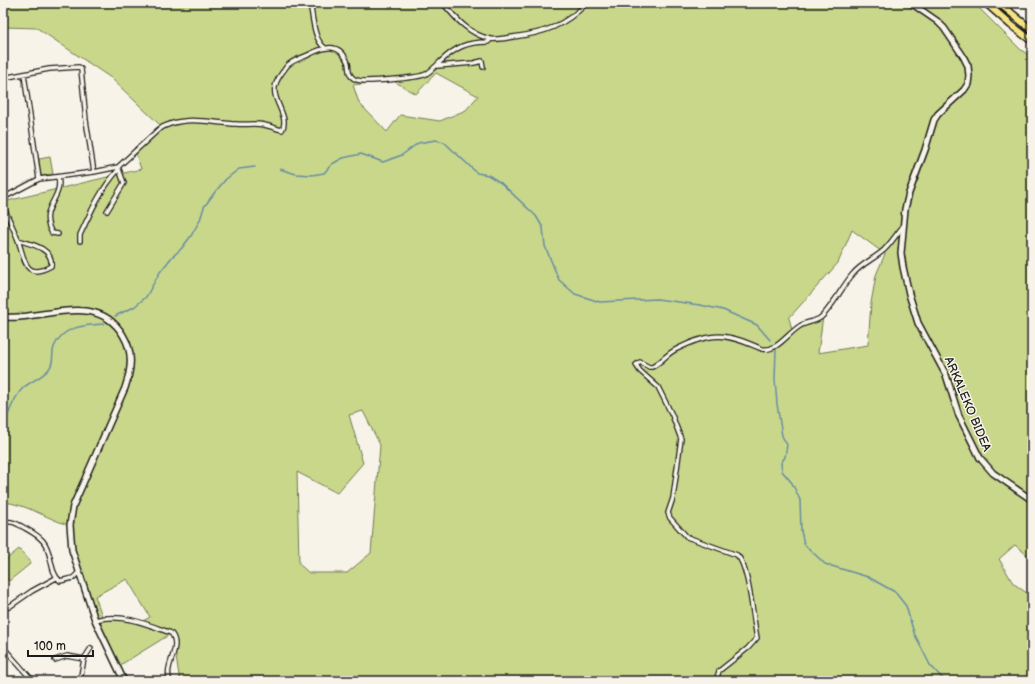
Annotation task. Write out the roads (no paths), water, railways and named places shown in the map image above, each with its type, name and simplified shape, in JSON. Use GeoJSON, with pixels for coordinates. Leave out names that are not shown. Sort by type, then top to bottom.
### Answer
{"type":"FeatureCollection","features":[{"type":"Feature","properties":{"kind":"highway"},"geometry":{"type":"LineString","coordinates":[[986,3],[1032,41]]}},
{"type":"Feature","properties":{"kind":"highway"},"geometry":{"type":"LineString","coordinates":[[999,3],[1032,30]]}},
{"type":"Feature","properties":{"kind":"street"},"geometry":{"type":"LineString","coordinates":[[310,3],[320,43],[326,48]]}},
{"type":"Feature","properties":{"kind":"street"},"geometry":{"type":"LineString","coordinates":[[443,3],[462,25],[491,39]]}},
{"type":"Feature","properties":{"kind":"street"},"geometry":{"type":"LineString","coordinates":[[80,241],[80,235],[107,182],[118,168],[163,126],[177,121],[189,121],[265,125],[282,130],[284,126],[283,119],[274,91],[276,83],[289,64],[312,52],[333,47],[340,51],[347,62],[351,77],[355,80],[376,81],[424,75],[461,46],[475,42],[488,42],[491,39],[526,35],[556,27],[573,15],[586,3]]}},
{"type":"Feature","properties":{"kind":"street","name":"ARKALEKO BIDEA"},"geometry":{"type":"LineString","coordinates":[[912,3],[937,21],[944,28],[963,56],[968,66],[969,76],[968,84],[964,90],[938,114],[934,120],[925,150],[914,177],[909,193],[903,225],[901,253],[903,267],[918,323],[946,374],[959,416],[972,444],[980,458],[993,473],[1032,500]]}},
{"type":"Feature","properties":{"kind":"street"},"geometry":{"type":"LineString","coordinates":[[436,66],[482,61],[483,67]]}},
{"type":"Feature","properties":{"kind":"street"},"geometry":{"type":"LineString","coordinates":[[3,78],[49,69],[77,67],[81,69],[86,120],[94,172]]}},
{"type":"Feature","properties":{"kind":"street"},"geometry":{"type":"LineString","coordinates":[[24,74],[39,179]]}},
{"type":"Feature","properties":{"kind":"street"},"geometry":{"type":"LineString","coordinates":[[3,198],[39,179],[118,168]]}},
{"type":"Feature","properties":{"kind":"street"},"geometry":{"type":"LineString","coordinates":[[107,211],[124,183],[118,168]]}},
{"type":"Feature","properties":{"kind":"street"},"geometry":{"type":"LineString","coordinates":[[58,177],[59,188],[49,207],[47,218],[52,233],[58,234]]}},
{"type":"Feature","properties":{"kind":"street"},"geometry":{"type":"LineString","coordinates":[[3,206],[18,240],[23,259],[31,269],[39,271],[51,266],[47,253],[40,247],[18,240]]}},
{"type":"Feature","properties":{"kind":"street"},"geometry":{"type":"LineString","coordinates":[[716,681],[719,671],[748,648],[757,638],[750,588],[742,561],[737,554],[687,537],[670,518],[668,513],[673,498],[681,439],[672,415],[658,387],[640,371],[636,365],[640,362],[652,367],[677,349],[706,337],[715,336],[734,338],[767,350],[772,348],[799,326],[820,318],[857,269],[884,250],[903,225]]}},
{"type":"Feature","properties":{"kind":"street"},"geometry":{"type":"LineString","coordinates":[[3,317],[87,310],[107,318],[120,330],[126,340],[130,352],[130,374],[73,506],[70,520],[71,542],[95,620],[124,681]]}},
{"type":"Feature","properties":{"kind":"street"},"geometry":{"type":"LineString","coordinates":[[3,523],[8,521],[16,523],[36,535],[44,542],[48,550],[56,578],[60,581],[73,578],[79,572]]}},
{"type":"Feature","properties":{"kind":"street"},"geometry":{"type":"LineString","coordinates":[[3,609],[9,607],[32,591],[56,578]]}},
{"type":"Feature","properties":{"kind":"street"},"geometry":{"type":"LineString","coordinates":[[95,620],[112,618],[128,619],[171,633],[175,638],[175,644],[168,676],[170,681]]}},
{"type":"Feature","properties":{"kind":"street"},"geometry":{"type":"LineString","coordinates":[[3,647],[33,681]]}},
{"type":"Feature","properties":{"kind":"street"},"geometry":{"type":"LineString","coordinates":[[80,681],[84,659],[91,648]]}},
{"type":"Feature","properties":{"kind":"street"},"geometry":{"type":"LineString","coordinates":[[55,660],[67,656],[84,659]]}},
{"type":"Feature","properties":{"kind":"waterway"},"geometry":{"type":"LineString","coordinates":[[280,169],[296,174],[312,175],[324,173],[332,164],[343,158],[361,154],[383,162],[402,155],[418,143],[436,140],[444,142],[477,173],[488,175],[501,183],[536,216],[543,228],[545,246],[559,280],[575,294],[600,302],[657,299],[723,310],[757,325],[770,340]]}},
{"type":"Feature","properties":{"kind":"waterway"},"geometry":{"type":"LineString","coordinates":[[115,316],[134,307],[146,297],[160,272],[191,236],[200,220],[204,207],[226,179],[239,169],[255,167]]}},
{"type":"Feature","properties":{"kind":"waterway"},"geometry":{"type":"LineString","coordinates":[[3,426],[14,401],[23,388],[45,373],[50,367],[54,347],[58,340],[68,331],[75,328],[104,324]]}},
{"type":"Feature","properties":{"kind":"waterway"},"geometry":{"type":"LineString","coordinates":[[776,350],[775,379],[777,404],[782,436],[787,445],[785,457],[781,463],[782,471],[792,483],[800,500],[801,531],[804,544],[825,564],[868,577],[895,592],[906,606],[914,633],[930,665],[945,681]]}}]}
